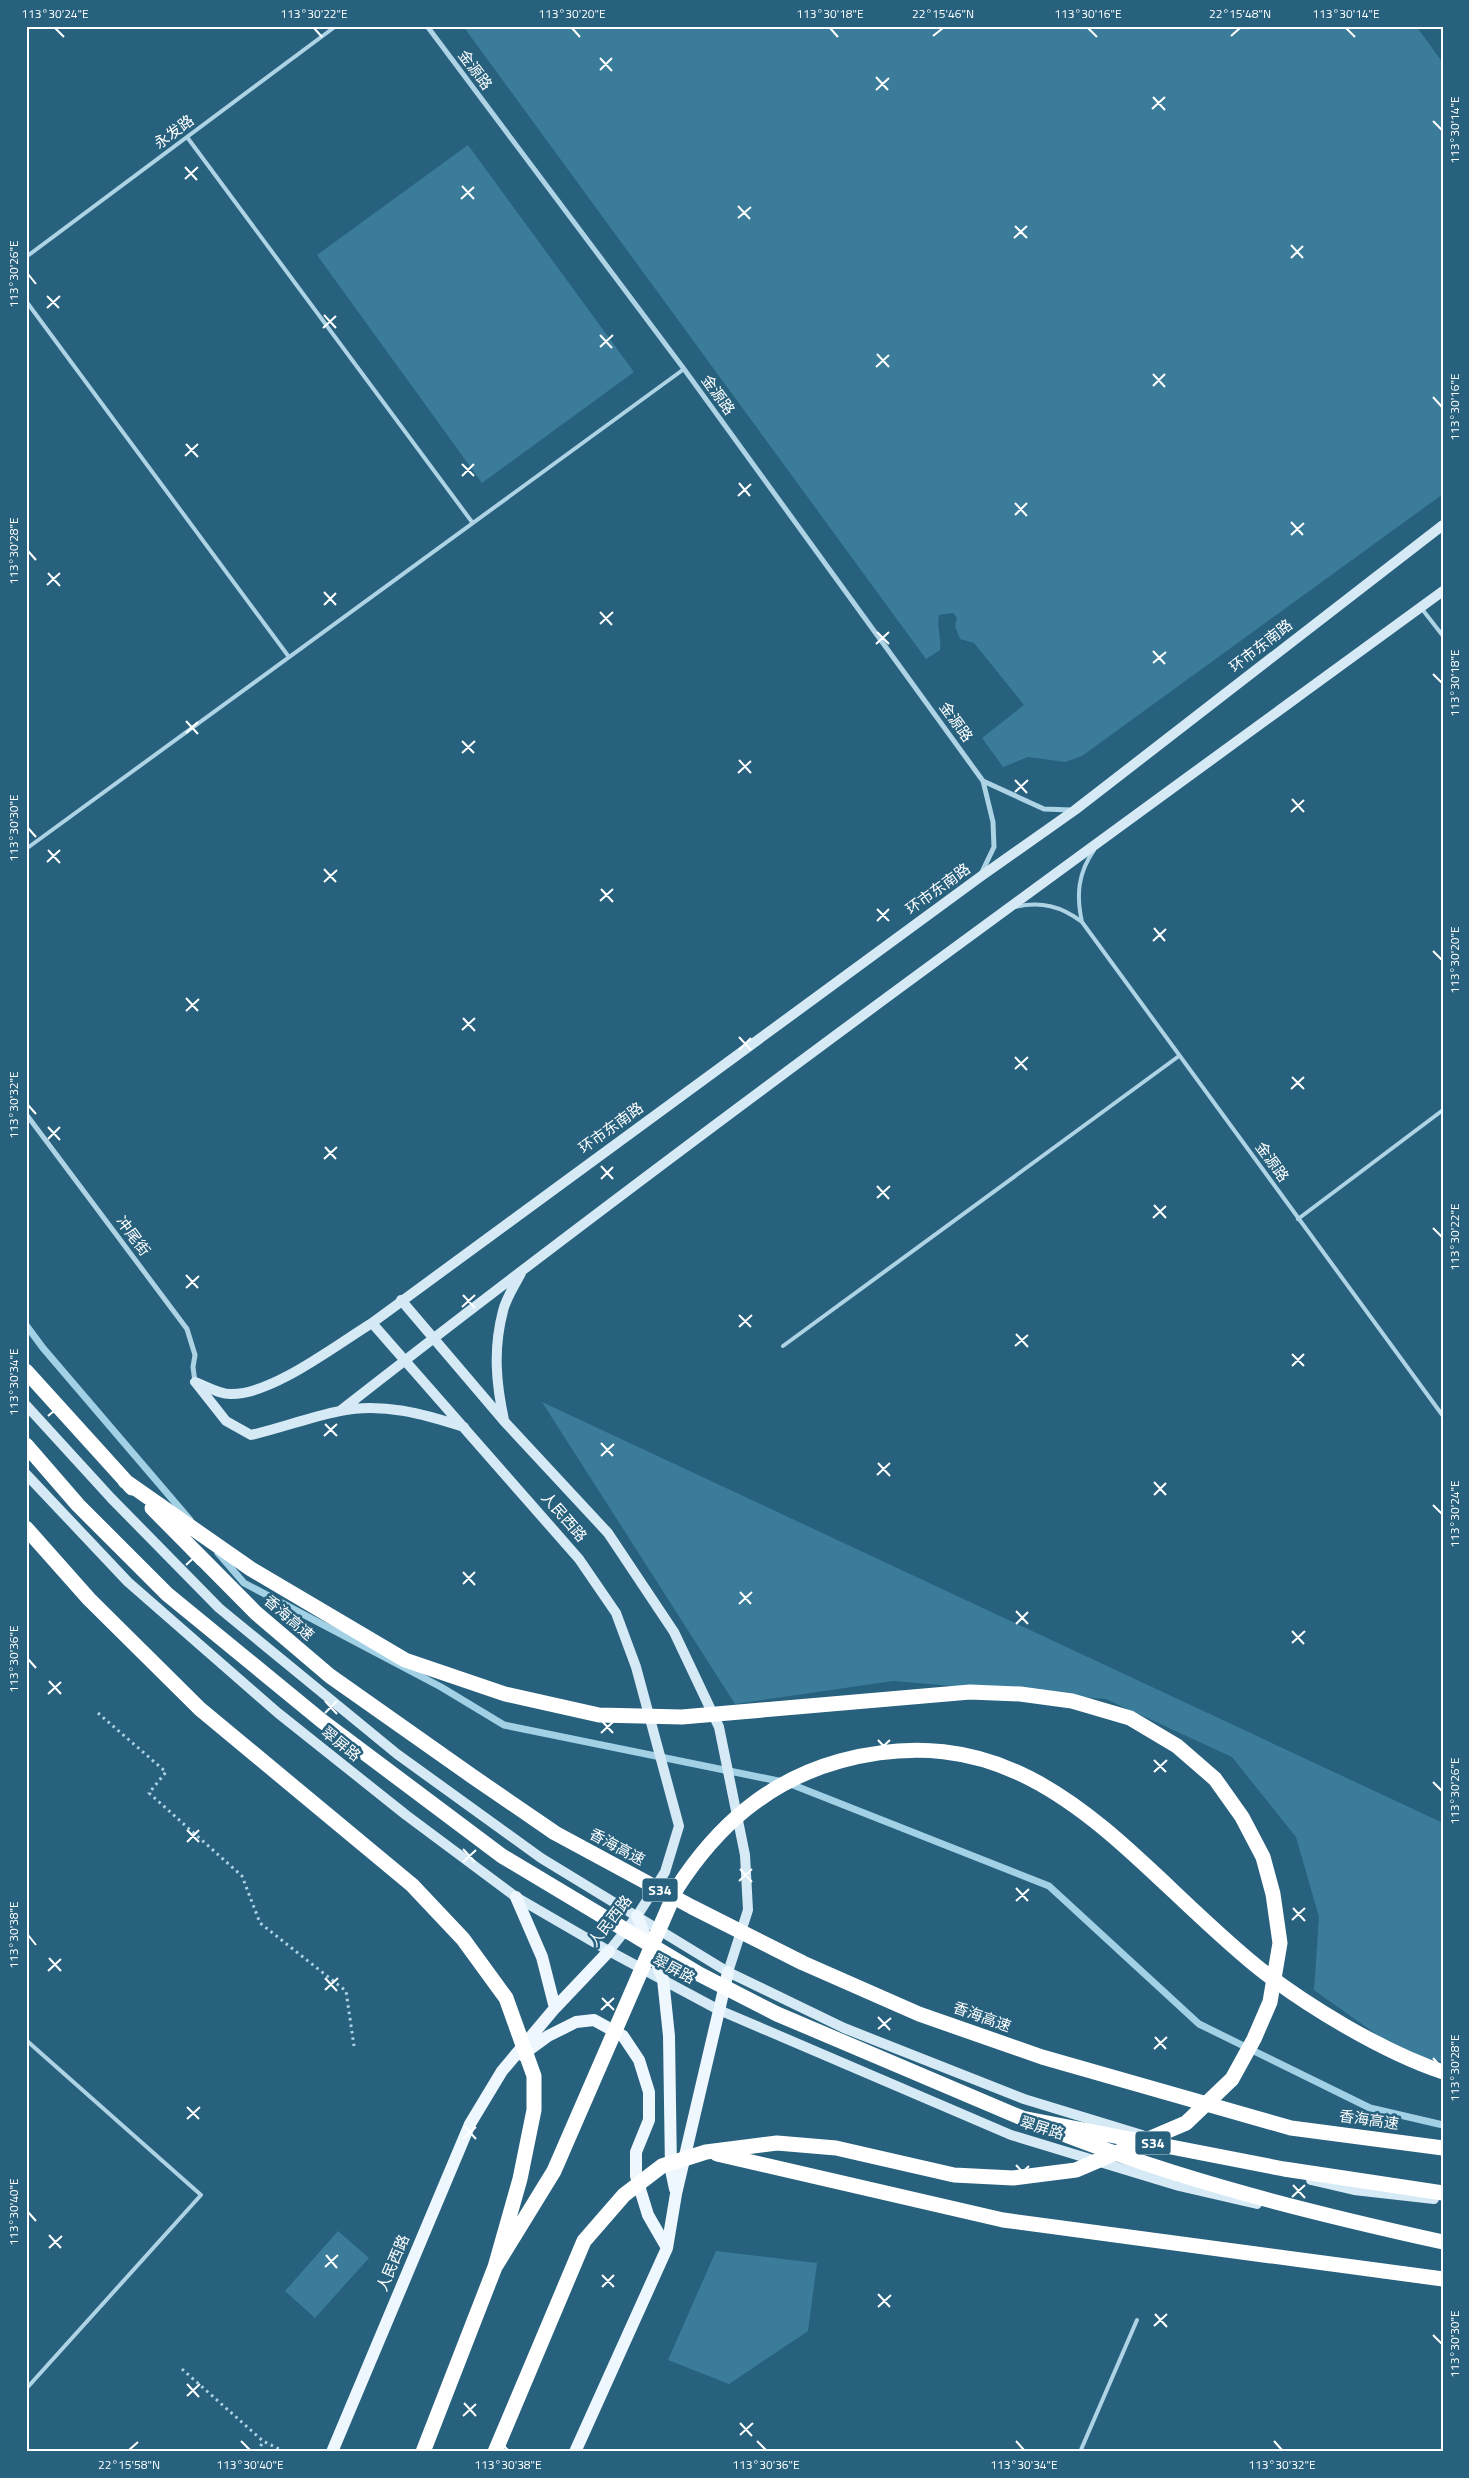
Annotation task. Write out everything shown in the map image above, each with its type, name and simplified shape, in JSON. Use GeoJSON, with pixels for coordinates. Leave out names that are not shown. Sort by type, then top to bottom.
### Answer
{"type":"FeatureCollection","features":[{"type":"Feature","properties":{"kind":"highway","name":"香海高速"},"geometry":{"type":"LineString","coordinates":[[26,1371],[125,1481],[256,1613],[330,1676],[555,1833],[802,1964],[920,2014],[1042,2058],[1292,2128],[1443,2148]]}},
{"type":"Feature","properties":{"kind":"highway","name":"S34"},"geometry":{"type":"LineString","coordinates":[[26,1445],[78,1505],[167,1594],[322,1721],[502,1856],[699,1974],[768,2009],[1022,2118],[1284,2169],[1443,2193]]}},
{"type":"Feature","properties":{"kind":"highway"},"geometry":{"type":"LineString","coordinates":[[125,1481],[251,1569],[405,1660],[506,1694],[598,1715],[682,1718],[970,1692],[1020,1694],[1072,1701],[1130,1718],[1178,1746],[1215,1780],[1242,1817],[1263,1857],[1273,1894],[1280,1943],[1270,2002],[1254,2039],[1232,2079],[1186,2123],[1076,2170],[1013,2178],[954,2175],[826,2148],[777,2144],[706,2152],[662,2166],[624,2196],[584,2241],[495,2452]]}},
{"type":"Feature","properties":{"kind":"highway"},"geometry":{"type":"LineString","coordinates":[[26,1528],[89,1599],[200,1709],[412,1885],[463,1939],[506,1998],[534,2076],[534,2110],[520,2179],[495,2267],[423,2452]]}},
{"type":"Feature","properties":{"kind":"highway"},"geometry":{"type":"LineString","coordinates":[[495,2267],[554,2170],[677,1888],[698,1855],[755,1800],[792,1779],[823,1766],[860,1756],[913,1749],[952,1751],[986,1760],[1032,1778],[1076,1806],[1114,1834],[1255,1965],[1284,1986],[1312,2006],[1382,2045],[1443,2072]]}},
{"type":"Feature","properties":{"kind":"highway"},"geometry":{"type":"LineString","coordinates":[[1022,2118],[1127,2159],[1273,2202],[1443,2242]]}},
{"type":"Feature","properties":{"kind":"highway"},"geometry":{"type":"LineString","coordinates":[[706,2152],[1003,2220],[1443,2279]]}},
{"type":"Feature","properties":{"kind":"main road","name":"环市东南路"},"geometry":{"type":"LineString","coordinates":[[195,1382],[230,1395],[256,1392],[372,1323],[980,877],[1075,810],[1443,525]]}},
{"type":"Feature","properties":{"kind":"main road"},"geometry":{"type":"LineString","coordinates":[[340,1411],[522,1270],[1000,914],[1443,591]]}},
{"type":"Feature","properties":{"kind":"main road"},"geometry":{"type":"LineString","coordinates":[[504,1421],[497,1386],[495,1350],[503,1310],[522,1270]]}},
{"type":"Feature","properties":{"kind":"main road","name":"人民西路"},"geometry":{"type":"LineString","coordinates":[[401,1300],[433,1340],[504,1421],[608,1533],[674,1632],[719,1727],[745,1855],[748,1910],[728,1972],[676,2194],[667,2248],[575,2452]]}},
{"type":"Feature","properties":{"kind":"main road","name":"人民西路"},"geometry":{"type":"LineString","coordinates":[[332,2452],[470,2124],[502,2071],[555,2008],[609,1951],[637,1916],[665,1872],[678,1826],[636,1667],[616,1613],[578,1559],[372,1323]]}},
{"type":"Feature","properties":{"kind":"main road"},"geometry":{"type":"LineString","coordinates":[[195,1382],[226,1421],[251,1435],[340,1411],[370,1408],[399,1410],[429,1416],[464,1428]]}},
{"type":"Feature","properties":{"kind":"main road","name":"翠屏路"},"geometry":{"type":"LineString","coordinates":[[26,1405],[111,1498],[219,1608],[397,1754],[541,1858],[728,1972],[844,2028],[1024,2099],[1206,2155],[1354,2190],[1443,2200]]}},
{"type":"Feature","properties":{"kind":"main road","name":"翠屏路"},"geometry":{"type":"LineString","coordinates":[[26,1474],[128,1582],[278,1713],[406,1815],[516,1897],[609,1951],[719,2010],[1011,2135],[1179,2186],[1360,2228],[1443,2238]]}},
{"type":"Feature","properties":{"kind":"main road"},"geometry":{"type":"LineString","coordinates":[[516,1897],[542,1957],[555,2008]]}},
{"type":"Feature","properties":{"kind":"main road"},"geometry":{"type":"LineString","coordinates":[[637,1916],[663,1980],[669,2036],[671,2170],[676,2194]]}},
{"type":"Feature","properties":{"kind":"main road"},"geometry":{"type":"LineString","coordinates":[[502,2071],[548,2036],[576,2022],[594,2020],[623,2036],[639,2060],[649,2092],[649,2120],[636,2152],[636,2176],[648,2215],[667,2248]]}},
{"type":"Feature","properties":{"kind":"street","name":"金源路"},"geometry":{"type":"LineString","coordinates":[[427,26],[684,369],[983,781]]}},
{"type":"Feature","properties":{"kind":"street"},"geometry":{"type":"LineString","coordinates":[[983,781],[1044,809],[1075,810]]}},
{"type":"Feature","properties":{"kind":"street"},"geometry":{"type":"LineString","coordinates":[[980,877],[994,847],[994,822],[983,781]]}},
{"type":"Feature","properties":{"kind":"street","name":"冲尾街"},"geometry":{"type":"LineString","coordinates":[[26,1114],[187,1328],[195,1355],[192,1367],[195,1382]]}},
{"type":"Feature","properties":{"kind":"lane","name":"永发路"},"geometry":{"type":"LineString","coordinates":[[26,257],[336,26]]}},
{"type":"Feature","properties":{"kind":"lane"},"geometry":{"type":"LineString","coordinates":[[187,137],[472,522]]}},
{"type":"Feature","properties":{"kind":"lane"},"geometry":{"type":"LineString","coordinates":[[26,301],[289,657]]}},
{"type":"Feature","properties":{"kind":"lane"},"geometry":{"type":"LineString","coordinates":[[26,849],[684,369]]}},
{"type":"Feature","properties":{"kind":"lane"},"geometry":{"type":"LineString","coordinates":[[1421,607],[1443,636]]}},
{"type":"Feature","properties":{"kind":"lane"},"geometry":{"type":"LineString","coordinates":[[1082,922],[1079,908],[1079,881],[1082,869],[1100,841]]}},
{"type":"Feature","properties":{"kind":"lane"},"geometry":{"type":"LineString","coordinates":[[1000,914],[1029,904],[1044,904],[1059,908],[1082,922]]}},
{"type":"Feature","properties":{"kind":"lane","name":"金源路"},"geometry":{"type":"LineString","coordinates":[[1082,922],[1178,1056],[1443,1416]]}},
{"type":"Feature","properties":{"kind":"lane"},"geometry":{"type":"LineString","coordinates":[[783,1346],[1178,1056]]}},
{"type":"Feature","properties":{"kind":"lane"},"geometry":{"type":"LineString","coordinates":[[1298,1218],[1443,1110]]}},
{"type":"Feature","properties":{"kind":"lane"},"geometry":{"type":"LineString","coordinates":[[26,2040],[201,2195],[26,2389]]}},
{"type":"Feature","properties":{"kind":"lane"},"geometry":{"type":"LineString","coordinates":[[1080,2452],[1137,2320]]}},
{"type":"Feature","properties":{"kind":"path"},"geometry":{"type":"LineString","coordinates":[[98,1713],[166,1772],[149,1793],[242,1876],[260,1924],[346,1991],[354,2046]]}},
{"type":"Feature","properties":{"kind":"path"},"geometry":{"type":"LineString","coordinates":[[182,2369],[263,2441],[285,2452]]}},
{"type":"Feature","properties":{"kind":"path"},"geometry":{"type":"LineString","coordinates":[[258,2452],[263,2441]]}},
{"type":"Feature","properties":{"kind":"shaded area"},"geometry":{"type":"Polygon","coordinates":[[[463,26],[1416,26],[1443,63],[1443,494],[1082,756],[1065,762],[1028,757],[1003,767],[982,738],[1024,705],[974,643],[960,639],[955,626],[957,618],[953,613],[939,615],[940,650],[926,659],[463,26]]]}},
{"type":"Feature","properties":{"kind":"shaded area"},"geometry":{"type":"Polygon","coordinates":[[[468,145],[634,372],[482,483],[317,255],[468,145]]]}},
{"type":"Feature","properties":{"kind":"shaded area"},"geometry":{"type":"Polygon","coordinates":[[[542,1402],[1443,1823],[1443,2062],[1404,2054],[1314,1990],[1319,1917],[1296,1837],[1232,1757],[1106,1699],[893,1681],[735,1704],[542,1402]]]}},
{"type":"Feature","properties":{"kind":"shaded area"},"geometry":{"type":"Polygon","coordinates":[[[338,2231],[369,2258],[315,2318],[285,2291],[338,2231]]]}},
{"type":"Feature","properties":{"kind":"shaded area"},"geometry":{"type":"Polygon","coordinates":[[[716,2251],[817,2263],[808,2331],[729,2384],[668,2360],[716,2251]]]}},
{"type":"Feature","properties":{"kind":"waterway"},"geometry":{"type":"LineString","coordinates":[[26,1325],[43,1348],[190,1520]]}},
{"type":"Feature","properties":{"kind":"waterway"},"geometry":{"type":"LineString","coordinates":[[218,1553],[244,1583],[441,1687],[504,1725],[788,1783],[1049,1886],[1199,2024],[1370,2108],[1443,2125]]}}]}
